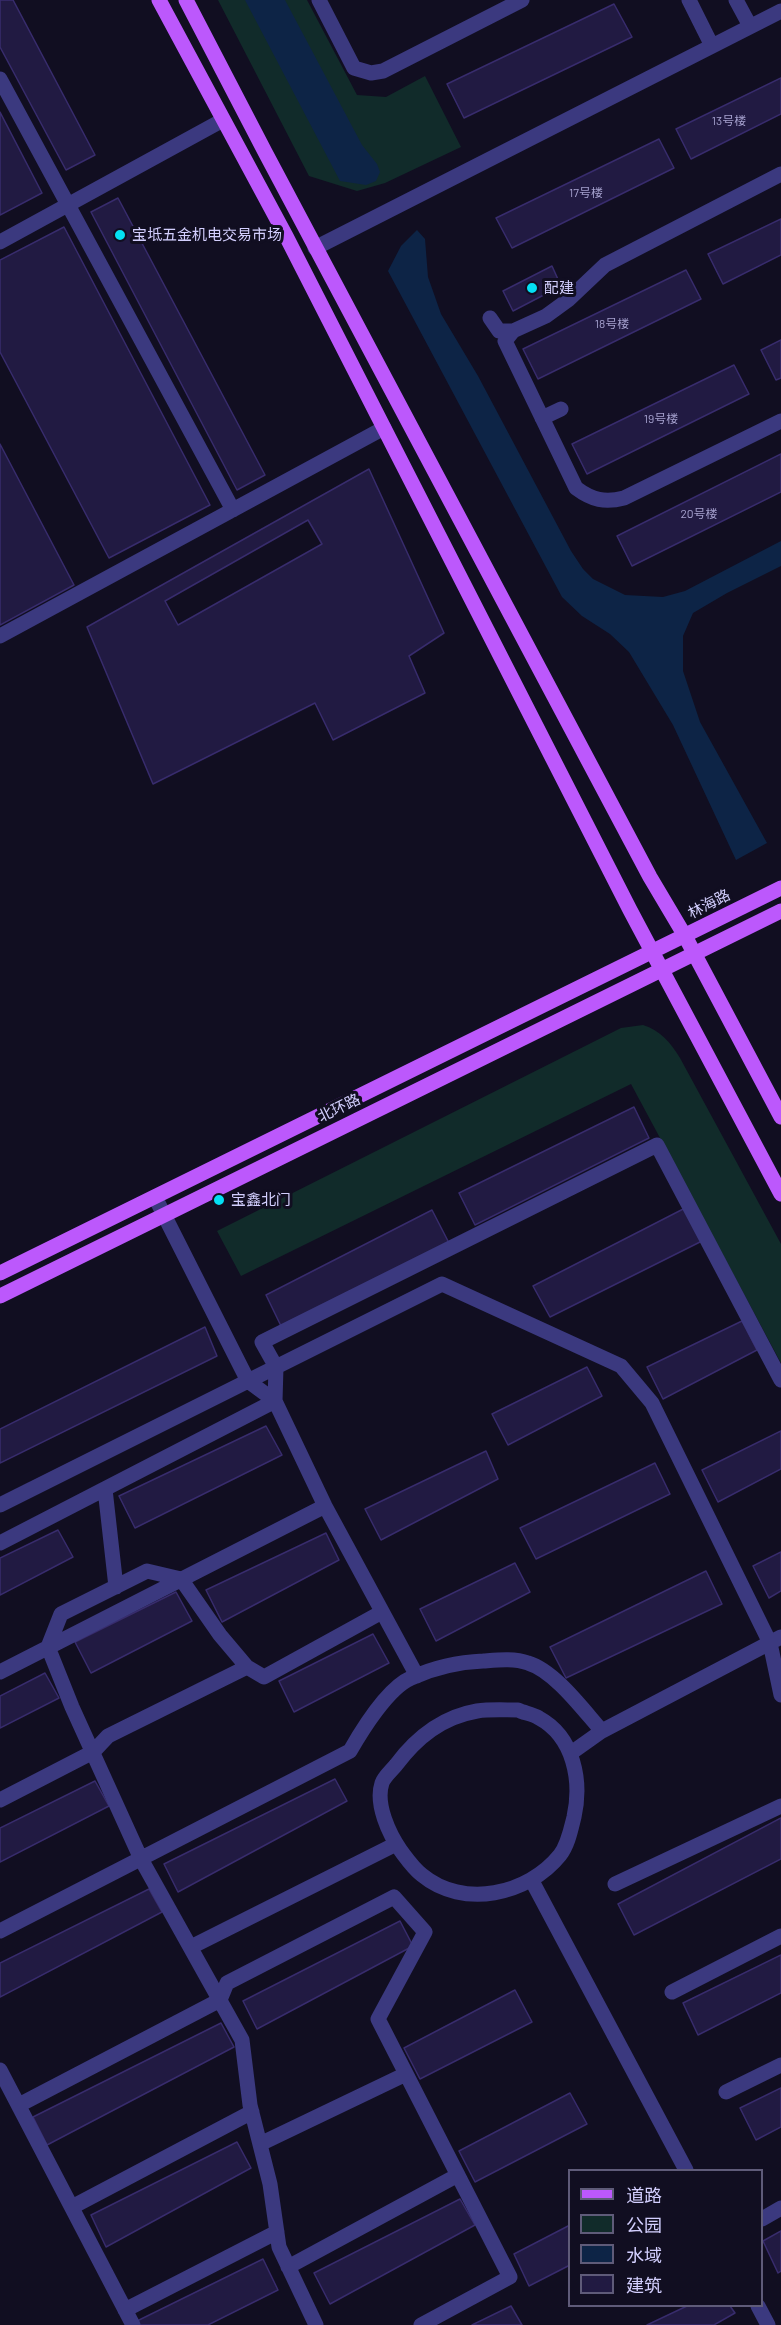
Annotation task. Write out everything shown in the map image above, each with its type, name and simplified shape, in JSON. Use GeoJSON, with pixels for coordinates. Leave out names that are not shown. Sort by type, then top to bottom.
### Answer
{"type":"FeatureCollection","features":[{"type":"Feature","properties":{"kind":"main road"},"geometry":{"type":"LineString","coordinates":[[159,0],[286,236],[630,910],[781,1194]]}},
{"type":"Feature","properties":{"kind":"main road"},"geometry":{"type":"LineString","coordinates":[[186,0],[315,248],[650,877],[685,936],[781,1117]]}},
{"type":"Feature","properties":{"kind":"main road","name":"林海路"},"geometry":{"type":"LineString","coordinates":[[653,951],[781,888]]}},
{"type":"Feature","properties":{"kind":"main road"},"geometry":{"type":"LineString","coordinates":[[694,953],[781,911]]}},
{"type":"Feature","properties":{"kind":"main road","name":"北环路"},"geometry":{"type":"LineString","coordinates":[[0,1273],[653,951]]}},
{"type":"Feature","properties":{"kind":"main road","name":"北环路"},"geometry":{"type":"LineString","coordinates":[[0,1296],[694,953]]}},
{"type":"Feature","properties":{"kind":"street"},"geometry":{"type":"LineString","coordinates":[[319,0],[354,68],[371,73],[383,71],[522,0]]}},
{"type":"Feature","properties":{"kind":"street"},"geometry":{"type":"LineString","coordinates":[[690,0],[712,46]]}},
{"type":"Feature","properties":{"kind":"street"},"geometry":{"type":"LineString","coordinates":[[736,0],[750,26]]}},
{"type":"Feature","properties":{"kind":"street"},"geometry":{"type":"LineString","coordinates":[[315,248],[781,11]]}},
{"type":"Feature","properties":{"kind":"street"},"geometry":{"type":"LineString","coordinates":[[0,79],[233,510]]}},
{"type":"Feature","properties":{"kind":"street"},"geometry":{"type":"LineString","coordinates":[[0,242],[224,120]]}},
{"type":"Feature","properties":{"kind":"street"},"geometry":{"type":"LineString","coordinates":[[490,318],[499,331],[513,331],[546,316],[568,300],[605,265],[781,174]]}},
{"type":"Feature","properties":{"kind":"street"},"geometry":{"type":"LineString","coordinates":[[513,331],[505,341],[576,489],[583,494],[608,502],[624,498],[781,420]]}},
{"type":"Feature","properties":{"kind":"street"},"geometry":{"type":"LineString","coordinates":[[542,418],[561,409]]}},
{"type":"Feature","properties":{"kind":"street"},"geometry":{"type":"LineString","coordinates":[[0,636],[384,428]]}},
{"type":"Feature","properties":{"kind":"street"},"geometry":{"type":"LineString","coordinates":[[417,1676],[325,1506],[275,1401],[276,1367],[262,1342],[657,1145],[781,1380]]}},
{"type":"Feature","properties":{"kind":"street"},"geometry":{"type":"LineString","coordinates":[[155,1197],[248,1381],[275,1401]]}},
{"type":"Feature","properties":{"kind":"street"},"geometry":{"type":"LineString","coordinates":[[0,1505],[442,1284],[621,1366],[652,1403],[775,1640],[781,1695]]}},
{"type":"Feature","properties":{"kind":"street"},"geometry":{"type":"LineString","coordinates":[[0,1543],[275,1401]]}},
{"type":"Feature","properties":{"kind":"street"},"geometry":{"type":"LineString","coordinates":[[105,1490],[116,1587]]}},
{"type":"Feature","properties":{"kind":"street"},"geometry":{"type":"LineString","coordinates":[[0,1672],[325,1506]]}},
{"type":"Feature","properties":{"kind":"street"},"geometry":{"type":"LineString","coordinates":[[316,2325],[279,2247],[270,2184],[252,2112],[242,2040],[141,1859],[48,1647],[62,1614],[147,1571],[181,1580],[220,1635],[247,1667],[264,1677],[382,1611]]}},
{"type":"Feature","properties":{"kind":"street"},"geometry":{"type":"LineString","coordinates":[[572,1753],[602,1731],[775,1640]]}},
{"type":"Feature","properties":{"kind":"street"},"geometry":{"type":"LineString","coordinates":[[0,1932],[350,1751],[364,1725],[391,1695],[410,1678],[434,1669],[476,1661],[508,1660],[529,1663],[547,1673],[602,1731]]}},
{"type":"Feature","properties":{"kind":"street"},"geometry":{"type":"LineString","coordinates":[[0,1800],[93,1752],[108,1736],[247,1667]]}},
{"type":"Feature","properties":{"kind":"street"},"geometry":{"type":"LineString","coordinates":[[518,1710],[539,1718],[559,1733],[572,1753],[578,1801],[570,1835],[561,1855],[532,1881],[521,1886],[494,1893],[469,1895],[444,1888],[422,1876],[396,1844],[385,1820],[381,1800],[382,1782],[411,1747],[433,1727],[477,1711],[518,1710]]}},
{"type":"Feature","properties":{"kind":"street"},"geometry":{"type":"LineString","coordinates":[[615,1884],[781,1806]]}},
{"type":"Feature","properties":{"kind":"street"},"geometry":{"type":"LineString","coordinates":[[191,1947],[396,1844]]}},
{"type":"Feature","properties":{"kind":"street"},"geometry":{"type":"LineString","coordinates":[[532,1881],[685,2169]]}},
{"type":"Feature","properties":{"kind":"street"},"geometry":{"type":"LineString","coordinates":[[19,2105],[220,2000],[227,1983],[394,1897],[425,1932],[378,2019],[510,2277],[421,2325]]}},
{"type":"Feature","properties":{"kind":"street"},"geometry":{"type":"LineString","coordinates":[[672,1992],[781,1936]]}},
{"type":"Feature","properties":{"kind":"street"},"geometry":{"type":"LineString","coordinates":[[726,2092],[781,2065]]}},
{"type":"Feature","properties":{"kind":"street"},"geometry":{"type":"LineString","coordinates":[[0,2070],[133,2325]]}},
{"type":"Feature","properties":{"kind":"street"},"geometry":{"type":"LineString","coordinates":[[260,2144],[406,2074]]}},
{"type":"Feature","properties":{"kind":"street"},"geometry":{"type":"LineString","coordinates":[[72,2207],[252,2112]]}},
{"type":"Feature","properties":{"kind":"street"},"geometry":{"type":"LineString","coordinates":[[288,2267],[458,2175]]}},
{"type":"Feature","properties":{"kind":"street"},"geometry":{"type":"LineString","coordinates":[[763,2218],[781,2208]]}},
{"type":"Feature","properties":{"kind":"street"},"geometry":{"type":"LineString","coordinates":[[125,2310],[277,2232]]}},
{"type":"Feature","properties":{"kind":"street"},"geometry":{"type":"LineString","coordinates":[[759,2307],[768,2325]]}},
{"type":"Feature","properties":{"kind":"green space"},"geometry":{"type":"Polygon","coordinates":[[[218,0],[307,0],[357,95],[386,97],[425,76],[461,147],[385,183],[357,191],[309,176],[218,0]]]}},
{"type":"Feature","properties":{"kind":"green space"},"geometry":{"type":"Polygon","coordinates":[[[643,1025],[660,1034],[677,1052],[781,1244],[781,1363],[631,1084],[241,1276],[217,1231],[621,1028],[643,1025]]]}},
{"type":"Feature","properties":{"kind":"water"},"geometry":{"type":"Polygon","coordinates":[[[245,0],[285,0],[362,145],[377,164],[380,172],[376,181],[366,185],[340,181],[245,0]]]}},
{"type":"Feature","properties":{"kind":"water"},"geometry":{"type":"Polygon","coordinates":[[[417,230],[425,239],[428,277],[441,314],[478,376],[571,551],[593,579],[625,595],[663,597],[685,591],[781,541],[781,566],[693,613],[683,636],[683,671],[700,722],[767,843],[736,860],[673,725],[629,652],[610,634],[582,616],[562,597],[388,271],[401,246],[417,230]]]}},
{"type":"Feature","properties":{"kind":"building"},"geometry":{"type":"Polygon","coordinates":[[[0,0],[13,0],[95,155],[66,170],[0,47],[0,0]]]}},
{"type":"Feature","properties":{"kind":"building"},"geometry":{"type":"Polygon","coordinates":[[[614,4],[632,37],[464,118],[447,84],[614,4]]]}},
{"type":"Feature","properties":{"kind":"building"},"geometry":{"type":"Polygon","coordinates":[[[781,78],[781,114],[691,159],[676,129],[781,78]]]}},
{"type":"Feature","properties":{"kind":"building"},"geometry":{"type":"Polygon","coordinates":[[[0,112],[42,193],[0,215],[0,112]]]}},
{"type":"Feature","properties":{"kind":"building"},"geometry":{"type":"Polygon","coordinates":[[[659,139],[674,168],[512,248],[496,218],[659,139]]]}},
{"type":"Feature","properties":{"kind":"building"},"geometry":{"type":"Polygon","coordinates":[[[118,198],[265,475],[237,490],[91,212],[118,198]]]}},
{"type":"Feature","properties":{"kind":"building"},"geometry":{"type":"Polygon","coordinates":[[[781,219],[781,255],[723,284],[708,254],[781,219]]]}},
{"type":"Feature","properties":{"kind":"building"},"geometry":{"type":"Polygon","coordinates":[[[64,227],[210,505],[109,558],[0,352],[0,260],[64,227]]]}},
{"type":"Feature","properties":{"kind":"building","name":"配建"},"geometry":{"type":"Polygon","coordinates":[[[552,266],[561,286],[513,311],[503,291],[552,266]]]}},
{"type":"Feature","properties":{"kind":"building"},"geometry":{"type":"Polygon","coordinates":[[[686,270],[701,299],[538,379],[523,349],[686,270]]]}},
{"type":"Feature","properties":{"kind":"building"},"geometry":{"type":"Polygon","coordinates":[[[781,340],[781,378],[776,380],[761,350],[781,340]]]}},
{"type":"Feature","properties":{"kind":"building"},"geometry":{"type":"Polygon","coordinates":[[[734,365],[749,394],[587,474],[572,444],[734,365]]]}},
{"type":"Feature","properties":{"kind":"building"},"geometry":{"type":"Polygon","coordinates":[[[0,444],[74,585],[0,625],[0,444]]]}},
{"type":"Feature","properties":{"kind":"building"},"geometry":{"type":"Polygon","coordinates":[[[781,454],[781,492],[632,566],[617,536],[781,454]]]}},
{"type":"Feature","properties":{"kind":"building"},"geometry":{"type":"Polygon","coordinates":[[[369,469],[444,633],[409,656],[425,693],[333,740],[315,703],[153,784],[87,627],[369,469]]]}},
{"type":"Feature","properties":{"kind":"building"},"geometry":{"type":"Polygon","coordinates":[[[308,520],[322,544],[178,625],[165,601],[308,520]]]}},
{"type":"Feature","properties":{"kind":"building"},"geometry":{"type":"Polygon","coordinates":[[[634,1107],[649,1138],[475,1225],[459,1193],[634,1107]]]}},
{"type":"Feature","properties":{"kind":"building"},"geometry":{"type":"Polygon","coordinates":[[[691,1205],[708,1238],[550,1317],[533,1286],[691,1205]]]}},
{"type":"Feature","properties":{"kind":"building"},"geometry":{"type":"Polygon","coordinates":[[[432,1210],[449,1243],[281,1326],[266,1295],[432,1210]]]}},
{"type":"Feature","properties":{"kind":"building"},"geometry":{"type":"Polygon","coordinates":[[[742,1321],[757,1350],[663,1399],[647,1367],[742,1321]]]}},
{"type":"Feature","properties":{"kind":"building"},"geometry":{"type":"Polygon","coordinates":[[[205,1327],[217,1356],[0,1463],[0,1429],[205,1327]]]}},
{"type":"Feature","properties":{"kind":"building"},"geometry":{"type":"Polygon","coordinates":[[[587,1367],[602,1396],[508,1445],[492,1414],[587,1367]]]}},
{"type":"Feature","properties":{"kind":"building"},"geometry":{"type":"Polygon","coordinates":[[[266,1426],[282,1455],[135,1528],[119,1496],[266,1426]]]}},
{"type":"Feature","properties":{"kind":"building"},"geometry":{"type":"Polygon","coordinates":[[[781,1431],[781,1469],[718,1502],[702,1470],[781,1431]]]}},
{"type":"Feature","properties":{"kind":"building"},"geometry":{"type":"Polygon","coordinates":[[[486,1451],[498,1479],[381,1540],[365,1509],[486,1451]]]}},
{"type":"Feature","properties":{"kind":"building"},"geometry":{"type":"Polygon","coordinates":[[[655,1463],[670,1494],[536,1559],[520,1528],[655,1463]]]}},
{"type":"Feature","properties":{"kind":"building"},"geometry":{"type":"Polygon","coordinates":[[[58,1530],[73,1557],[0,1595],[0,1558],[58,1530]]]}},
{"type":"Feature","properties":{"kind":"building"},"geometry":{"type":"Polygon","coordinates":[[[326,1533],[339,1560],[222,1622],[206,1590],[326,1533]]]}},
{"type":"Feature","properties":{"kind":"building"},"geometry":{"type":"Polygon","coordinates":[[[781,1552],[781,1591],[769,1598],[753,1566],[781,1552]]]}},
{"type":"Feature","properties":{"kind":"building"},"geometry":{"type":"Polygon","coordinates":[[[515,1563],[530,1592],[436,1641],[420,1609],[515,1563]]]}},
{"type":"Feature","properties":{"kind":"building"},"geometry":{"type":"Polygon","coordinates":[[[706,1571],[722,1604],[566,1678],[550,1647],[706,1571]]]}},
{"type":"Feature","properties":{"kind":"building"},"geometry":{"type":"Polygon","coordinates":[[[176,1592],[192,1621],[91,1673],[75,1642],[176,1592]]]}},
{"type":"Feature","properties":{"kind":"building"},"geometry":{"type":"Polygon","coordinates":[[[373,1634],[389,1663],[294,1712],[279,1681],[373,1634]]]}},
{"type":"Feature","properties":{"kind":"building"},"geometry":{"type":"Polygon","coordinates":[[[45,1673],[59,1698],[0,1728],[0,1696],[45,1673]]]}},
{"type":"Feature","properties":{"kind":"building"},"geometry":{"type":"Polygon","coordinates":[[[335,1779],[347,1801],[178,1892],[164,1864],[335,1779]]]}},
{"type":"Feature","properties":{"kind":"building"},"geometry":{"type":"Polygon","coordinates":[[[95,1781],[109,1806],[0,1862],[0,1828],[95,1781]]]}},
{"type":"Feature","properties":{"kind":"building"},"geometry":{"type":"Polygon","coordinates":[[[781,1818],[781,1859],[634,1935],[618,1904],[781,1818]]]}},
{"type":"Feature","properties":{"kind":"building"},"geometry":{"type":"Polygon","coordinates":[[[149,1889],[162,1912],[0,1997],[0,1963],[149,1889]]]}},
{"type":"Feature","properties":{"kind":"building"},"geometry":{"type":"Polygon","coordinates":[[[400,1921],[413,1946],[257,2029],[243,2001],[400,1921]]]}},
{"type":"Feature","properties":{"kind":"building"},"geometry":{"type":"Polygon","coordinates":[[[781,1955],[781,1993],[698,2035],[683,2003],[781,1955]]]}},
{"type":"Feature","properties":{"kind":"building"},"geometry":{"type":"Polygon","coordinates":[[[515,1990],[532,2022],[420,2079],[404,2048],[515,1990]]]}},
{"type":"Feature","properties":{"kind":"building"},"geometry":{"type":"Polygon","coordinates":[[[221,2023],[234,2047],[47,2145],[33,2117],[221,2023]]]}},
{"type":"Feature","properties":{"kind":"building"},"geometry":{"type":"Polygon","coordinates":[[[781,2088],[781,2127],[756,2140],[740,2108],[781,2088]]]}},
{"type":"Feature","properties":{"kind":"building"},"geometry":{"type":"Polygon","coordinates":[[[570,2093],[587,2124],[475,2182],[459,2151],[570,2093]]]}},
{"type":"Feature","properties":{"kind":"building"},"geometry":{"type":"Polygon","coordinates":[[[237,2142],[251,2168],[106,2247],[91,2215],[237,2142]]]}},
{"type":"Feature","properties":{"kind":"building"},"geometry":{"type":"Polygon","coordinates":[[[460,2199],[475,2225],[330,2304],[314,2273],[460,2199]]]}},
{"type":"Feature","properties":{"kind":"building"},"geometry":{"type":"Polygon","coordinates":[[[568,2226],[568,2266],[529,2286],[514,2254],[568,2226]]]}},
{"type":"Feature","properties":{"kind":"building"},"geometry":{"type":"Polygon","coordinates":[[[781,2231],[781,2271],[778,2273],[763,2241],[781,2231]]]}},
{"type":"Feature","properties":{"kind":"building"},"geometry":{"type":"Polygon","coordinates":[[[263,2259],[278,2290],[208,2325],[137,2325],[135,2322],[263,2259]]]}},
{"type":"Feature","properties":{"kind":"building"},"geometry":{"type":"Polygon","coordinates":[[[511,2306],[522,2325],[472,2325],[511,2306]]]}},
{"type":"Feature","properties":{"kind":"building"},"geometry":{"type":"Polygon","coordinates":[[[685,2307],[731,2307],[735,2313],[714,2325],[647,2325],[685,2307]]]}},
{"type":"Feature","properties":{"kind":"place","name":"宝坻五金机电交易市场"},"geometry":{"type":"Point","coordinates":[120,235]}},
{"type":"Feature","properties":{"kind":"place","name":"配建"},"geometry":{"type":"Point","coordinates":[532,288]}},
{"type":"Feature","properties":{"kind":"place","name":"宝鑫北门"},"geometry":{"type":"Point","coordinates":[219,1200]}}]}
